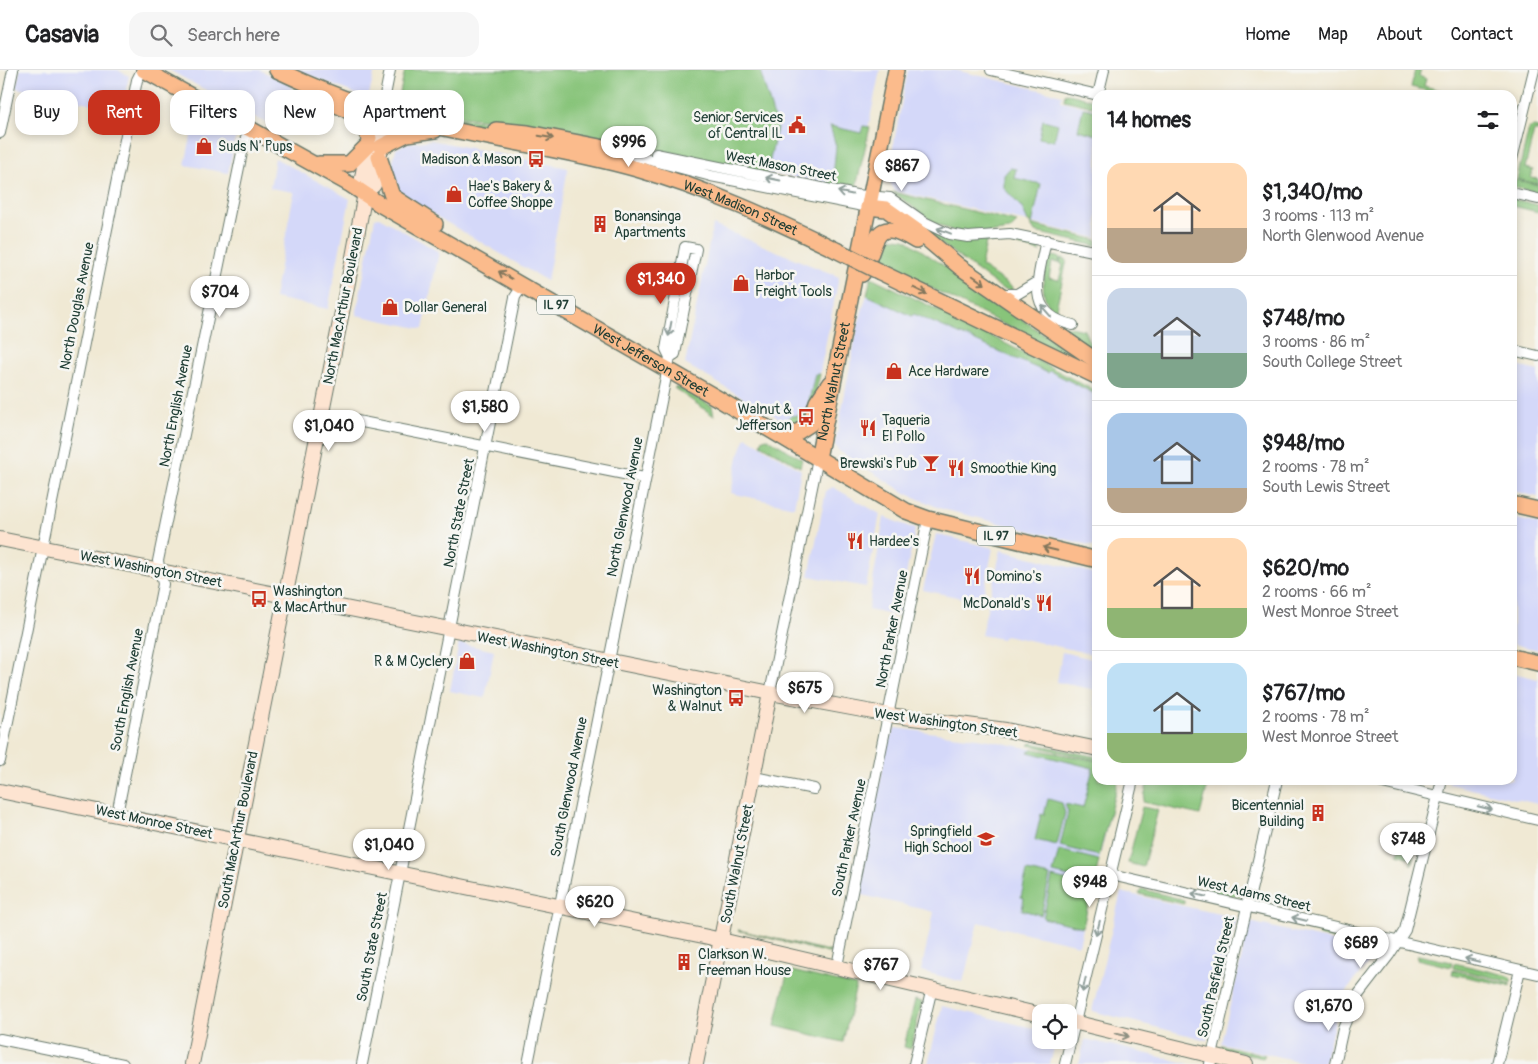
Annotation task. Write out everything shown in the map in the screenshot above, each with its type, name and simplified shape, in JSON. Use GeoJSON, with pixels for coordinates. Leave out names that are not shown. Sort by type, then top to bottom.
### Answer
{"type":"FeatureCollection","features":[{"type":"Feature","properties":{"kind":"main road","name":"West Jefferson Street"},"geometry":{"type":"LineString","coordinates":[[143,70],[179,90]]}},
{"type":"Feature","properties":{"kind":"main road","name":"North Walnut Street"},"geometry":{"type":"LineString","coordinates":[[818,458],[896,70]]}},
{"type":"Feature","properties":{"kind":"main road","name":"West Madison Street"},"geometry":{"type":"LineString","coordinates":[[280,71],[344,96]]}},
{"type":"Feature","properties":{"kind":"main road"},"geometry":{"type":"LineString","coordinates":[[280,71],[299,87],[317,98],[350,111],[359,118],[374,147],[392,196],[450,233],[460,249]]}},
{"type":"Feature","properties":{"kind":"main road"},"geometry":{"type":"LineString","coordinates":[[464,130],[528,133],[605,148]]}},
{"type":"Feature","properties":{"kind":"main road","name":"West Jefferson Street"},"geometry":{"type":"LineString","coordinates":[[255,132],[312,162],[523,285],[669,364],[773,432],[897,506],[928,519],[1092,559]]}},
{"type":"Feature","properties":{"kind":"main road","name":"West Madison Street"},"geometry":{"type":"LineString","coordinates":[[464,133],[635,168],[688,185],[754,211],[1092,374]]}},
{"type":"Feature","properties":{"kind":"main road"},"geometry":{"type":"LineString","coordinates":[[312,162],[335,166],[349,164],[374,147],[404,135]]}},
{"type":"Feature","properties":{"kind":"main road"},"geometry":{"type":"LineString","coordinates":[[869,202],[886,209],[921,234],[960,267]]}},
{"type":"Feature","properties":{"kind":"main road"},"geometry":{"type":"LineString","coordinates":[[852,290],[864,272],[877,237],[887,230],[901,231],[960,267],[1092,358]]}},
{"type":"Feature","properties":{"kind":"main road"},"geometry":{"type":"LineString","coordinates":[[960,311],[1092,386]]}},
{"type":"Feature","properties":{"kind":"main road"},"geometry":{"type":"LineString","coordinates":[[773,432],[796,432],[810,424],[816,402],[834,378]]}},
{"type":"Feature","properties":{"kind":"main road"},"geometry":{"type":"LineString","coordinates":[[1517,505],[1538,510]]}},
{"type":"Feature","properties":{"kind":"main road"},"geometry":{"type":"LineString","coordinates":[[1517,658],[1538,663]]}},
{"type":"Feature","properties":{"kind":"street"},"geometry":{"type":"LineString","coordinates":[[0,133],[13,70]]}},
{"type":"Feature","properties":{"kind":"street","name":"North Douglas Avenue"},"geometry":{"type":"LineString","coordinates":[[0,761],[137,80],[143,70]]}},
{"type":"Feature","properties":{"kind":"street","name":"North MacArthur Boulevard"},"geometry":{"type":"LineString","coordinates":[[386,90],[390,70]]}},
{"type":"Feature","properties":{"kind":"street"},"geometry":{"type":"LineString","coordinates":[[991,70],[1092,94]]}},
{"type":"Feature","properties":{"kind":"street"},"geometry":{"type":"LineString","coordinates":[[1099,90],[1104,70]]}},
{"type":"Feature","properties":{"kind":"street"},"geometry":{"type":"LineString","coordinates":[[1517,139],[1534,70]]}},
{"type":"Feature","properties":{"kind":"street","name":"North English Avenue"},"geometry":{"type":"LineString","coordinates":[[161,571],[158,561],[244,143],[247,135]]}},
{"type":"Feature","properties":{"kind":"street","name":"North MacArthur Boulevard"},"geometry":{"type":"LineString","coordinates":[[285,596],[365,193],[374,185],[374,147],[380,135]]}},
{"type":"Feature","properties":{"kind":"street","name":"West Mason Street"},"geometry":{"type":"LineString","coordinates":[[605,148],[711,176],[869,202],[890,198],[924,222],[950,234],[968,237],[1000,234],[1046,240],[1092,251]]}},
{"type":"Feature","properties":{"kind":"street","name":"West Mason Street"},"geometry":{"type":"LineString","coordinates":[[656,154],[869,202]]}},
{"type":"Feature","properties":{"kind":"street"},"geometry":{"type":"LineString","coordinates":[[1517,194],[1538,198]]}},
{"type":"Feature","properties":{"kind":"street"},"geometry":{"type":"LineString","coordinates":[[1046,240],[1037,282],[1039,300],[1048,314],[1064,323],[1073,325]]}},
{"type":"Feature","properties":{"kind":"street","name":"North Glenwood Avenue"},"geometry":{"type":"LineString","coordinates":[[608,662],[644,478],[669,364],[675,354],[696,249],[685,247],[666,349],[669,364]]}},
{"type":"Feature","properties":{"kind":"street"},"geometry":{"type":"LineString","coordinates":[[999,294],[1017,294],[1037,282]]}},
{"type":"Feature","properties":{"kind":"street","name":"North State Street"},"geometry":{"type":"LineString","coordinates":[[450,630],[515,298],[523,285]]}},
{"type":"Feature","properties":{"kind":"street"},"geometry":{"type":"LineString","coordinates":[[1517,351],[1538,356]]}},
{"type":"Feature","properties":{"kind":"street"},"geometry":{"type":"LineString","coordinates":[[322,414],[644,478]]}},
{"type":"Feature","properties":{"kind":"street","name":"North Walnut Street"},"geometry":{"type":"LineString","coordinates":[[770,693],[818,458]]}},
{"type":"Feature","properties":{"kind":"street","name":"North Parker Avenue"},"geometry":{"type":"LineString","coordinates":[[888,715],[928,519]]}},
{"type":"Feature","properties":{"kind":"street","name":"West Washington Street"},"geometry":{"type":"LineString","coordinates":[[0,539],[770,693],[888,715],[1000,729],[1092,748]]}},
{"type":"Feature","properties":{"kind":"street","name":"South English Avenue"},"geometry":{"type":"LineString","coordinates":[[117,814],[163,584],[161,571]]}},
{"type":"Feature","properties":{"kind":"street","name":"South MacArthur Boulevard"},"geometry":{"type":"LineString","coordinates":[[192,1064],[285,596]]}},
{"type":"Feature","properties":{"kind":"street","name":"South State Street"},"geometry":{"type":"LineString","coordinates":[[362,1064],[450,630]]}},
{"type":"Feature","properties":{"kind":"street","name":"South Glenwood Avenue"},"geometry":{"type":"LineString","coordinates":[[528,1064],[608,662]]}},
{"type":"Feature","properties":{"kind":"street","name":"South Walnut Street"},"geometry":{"type":"LineString","coordinates":[[696,1064],[770,693]]}},
{"type":"Feature","properties":{"kind":"street","name":"South Parker Avenue"},"geometry":{"type":"LineString","coordinates":[[837,966],[888,715]]}},
{"type":"Feature","properties":{"kind":"street"},"geometry":{"type":"LineString","coordinates":[[754,777],[814,789]]}},
{"type":"Feature","properties":{"kind":"street"},"geometry":{"type":"LineString","coordinates":[[1077,1004],[1133,785]]}},
{"type":"Feature","properties":{"kind":"street","name":"South Pasfield Street"},"geometry":{"type":"LineString","coordinates":[[1211,1060],[1276,785]]}},
{"type":"Feature","properties":{"kind":"street"},"geometry":{"type":"LineString","coordinates":[[1391,785],[1538,820]]}},
{"type":"Feature","properties":{"kind":"street"},"geometry":{"type":"LineString","coordinates":[[1335,1064],[1343,1028],[1355,999],[1398,942],[1408,920],[1441,785]]}},
{"type":"Feature","properties":{"kind":"street","name":"West Monroe Street"},"geometry":{"type":"LineString","coordinates":[[0,791],[722,940],[1032,1012]]}},
{"type":"Feature","properties":{"kind":"street","name":"West Adams Street"},"geometry":{"type":"LineString","coordinates":[[1111,875],[1538,974]]}},
{"type":"Feature","properties":{"kind":"street"},"geometry":{"type":"LineString","coordinates":[[1497,1064],[1520,970]]}},
{"type":"Feature","properties":{"kind":"street"},"geometry":{"type":"LineString","coordinates":[[914,1064],[932,988]]}},
{"type":"Feature","properties":{"kind":"street"},"geometry":{"type":"LineString","coordinates":[[1077,1023],[1211,1060],[1246,1064]]}},
{"type":"Feature","properties":{"kind":"street"},"geometry":{"type":"LineString","coordinates":[[0,1039],[123,1064]]}},
{"type":"Feature","properties":{"kind":"street"},"geometry":{"type":"LineString","coordinates":[[1065,1064],[1068,1049]]}},
{"type":"Feature","properties":{"kind":"shaded area"},"geometry":{"type":"Polygon","coordinates":[[[20,70],[118,70],[129,76],[126,90],[88,90],[88,103],[78,101],[78,90],[26,90],[16,88],[20,70]]]}},
{"type":"Feature","properties":{"kind":"shaded area"},"geometry":{"type":"Polygon","coordinates":[[[169,70],[260,70],[292,86],[291,90],[265,90],[265,122],[255,117],[255,90],[206,90],[169,70]]]}},
{"type":"Feature","properties":{"kind":"shaded area"},"geometry":{"type":"Polygon","coordinates":[[[296,70],[375,70],[370,90],[346,90],[296,70]]]}},
{"type":"Feature","properties":{"kind":"shaded area"},"geometry":{"type":"Polygon","coordinates":[[[763,70],[880,70],[856,187],[767,173],[761,74],[763,70]]]}},
{"type":"Feature","properties":{"kind":"shaded area"},"geometry":{"type":"Polygon","coordinates":[[[908,70],[955,70],[1062,95],[1061,101],[1092,109],[1092,237],[895,191],[887,178],[908,70]]]}},
{"type":"Feature","properties":{"kind":"shaded area"},"geometry":{"type":"Polygon","coordinates":[[[191,135],[236,135],[228,173],[185,165],[191,135]]]}},
{"type":"Feature","properties":{"kind":"shaded area"},"geometry":{"type":"Polygon","coordinates":[[[431,140],[568,168],[547,281],[400,195],[395,187],[391,171],[396,149],[405,144],[431,140]]]}},
{"type":"Feature","properties":{"kind":"shaded area"},"geometry":{"type":"Polygon","coordinates":[[[275,158],[350,199],[328,309],[274,298],[294,192],[270,188],[275,158]]]}},
{"type":"Feature","properties":{"kind":"shaded area"},"geometry":{"type":"Polygon","coordinates":[[[379,217],[439,252],[423,329],[356,315],[375,218],[379,217]]]}},
{"type":"Feature","properties":{"kind":"shaded area"},"geometry":{"type":"Polygon","coordinates":[[[713,225],[839,277],[817,387],[809,413],[789,424],[685,364],[713,225]]]}},
{"type":"Feature","properties":{"kind":"shaded area"},"geometry":{"type":"Polygon","coordinates":[[[869,288],[1050,371],[1092,392],[1092,546],[942,509],[907,494],[839,451],[835,445],[858,325],[869,288]]]}},
{"type":"Feature","properties":{"kind":"shaded area"},"geometry":{"type":"Polygon","coordinates":[[[1517,366],[1538,371],[1538,497],[1517,492],[1517,366]]]}},
{"type":"Feature","properties":{"kind":"shaded area"},"geometry":{"type":"Polygon","coordinates":[[[746,437],[801,470],[794,507],[731,493],[738,457],[746,437]]]}},
{"type":"Feature","properties":{"kind":"shaded area"},"geometry":{"type":"Polygon","coordinates":[[[833,487],[880,514],[866,587],[809,576],[826,491],[833,487]]]}},
{"type":"Feature","properties":{"kind":"shaded area"},"geometry":{"type":"Polygon","coordinates":[[[884,517],[915,529],[898,616],[868,610],[884,517]]]}},
{"type":"Feature","properties":{"kind":"shaded area"},"geometry":{"type":"Polygon","coordinates":[[[1517,519],[1538,524],[1538,650],[1517,645],[1517,519]]]}},
{"type":"Feature","properties":{"kind":"shaded area"},"geometry":{"type":"Polygon","coordinates":[[[936,534],[993,548],[982,602],[923,590],[936,534]]]}},
{"type":"Feature","properties":{"kind":"shaded area"},"geometry":{"type":"Polygon","coordinates":[[[1001,550],[1092,573],[1092,654],[1005,635],[1002,639],[981,635],[1001,550]]]}},
{"type":"Feature","properties":{"kind":"shaded area"},"geometry":{"type":"Polygon","coordinates":[[[459,643],[494,651],[485,698],[450,691],[459,643]]]}},
{"type":"Feature","properties":{"kind":"shaded area"},"geometry":{"type":"Polygon","coordinates":[[[1062,652],[1092,659],[1092,689],[1057,682],[1062,652]]]}},
{"type":"Feature","properties":{"kind":"shaded area"},"geometry":{"type":"Polygon","coordinates":[[[1517,674],[1538,679],[1538,804],[1453,785],[1517,785],[1517,674]]]}},
{"type":"Feature","properties":{"kind":"shaded area"},"geometry":{"type":"Polygon","coordinates":[[[895,728],[984,739],[1092,762],[1092,785],[1117,785],[1079,945],[978,922],[963,982],[921,971],[934,912],[858,894],[887,747],[895,728]]]}},
{"type":"Feature","properties":{"kind":"shaded area"},"geometry":{"type":"Polygon","coordinates":[[[1121,892],[1237,918],[1207,1040],[1092,1011],[1121,892]]]}},
{"type":"Feature","properties":{"kind":"shaded area"},"geometry":{"type":"Polygon","coordinates":[[[1250,922],[1378,952],[1340,1001],[1324,1064],[1310,1064],[1221,1043],[1250,922]]]}},
{"type":"Feature","properties":{"kind":"shaded area"},"geometry":{"type":"Polygon","coordinates":[[[942,1006],[1032,1028],[1032,1049],[1054,1049],[1050,1064],[928,1064],[942,1006]]]}},
{"type":"Feature","properties":{"kind":"shaded area"},"geometry":{"type":"Polygon","coordinates":[[[1085,1039],[1190,1064],[1079,1064],[1085,1039]]]}},
{"type":"Feature","properties":{"kind":"green space"},"geometry":{"type":"Polygon","coordinates":[[[405,70],[763,70],[761,74],[777,128],[767,173],[649,146],[508,122],[464,117],[464,90],[401,90],[405,70]]]}},
{"type":"Feature","properties":{"kind":"green space"},"geometry":{"type":"Polygon","coordinates":[[[1415,70],[1421,70],[1419,76],[1426,79],[1424,86],[1440,90],[1424,90],[1411,87],[1415,70]]]}},
{"type":"Feature","properties":{"kind":"green space"},"geometry":{"type":"Polygon","coordinates":[[[1065,93],[1092,100],[1092,107],[1064,100],[1065,93]]]}},
{"type":"Feature","properties":{"kind":"green space"},"geometry":{"type":"Polygon","coordinates":[[[1083,108],[1092,110],[1092,134],[1078,130],[1083,108]]]}},
{"type":"Feature","properties":{"kind":"green space"},"geometry":{"type":"Polygon","coordinates":[[[464,119],[502,124],[511,128],[464,124],[464,119]]]}},
{"type":"Feature","properties":{"kind":"green space"},"geometry":{"type":"Polygon","coordinates":[[[1043,120],[1058,124],[1054,141],[1039,138],[1043,120]]]}},
{"type":"Feature","properties":{"kind":"green space"},"geometry":{"type":"Polygon","coordinates":[[[830,126],[861,133],[863,126],[870,127],[856,187],[828,183],[829,179],[833,178],[836,146],[830,126]]]}},
{"type":"Feature","properties":{"kind":"green space"},"geometry":{"type":"Polygon","coordinates":[[[1529,128],[1538,128],[1538,131],[1534,131],[1525,168],[1533,170],[1531,178],[1538,179],[1538,184],[1517,179],[1529,128]]]}},
{"type":"Feature","properties":{"kind":"green space"},"geometry":{"type":"Polygon","coordinates":[[[1010,168],[1016,169],[1014,178],[1041,184],[1032,224],[1028,222],[1022,208],[1004,188],[1004,175],[1010,168]]]}},
{"type":"Feature","properties":{"kind":"green space"},"geometry":{"type":"Polygon","coordinates":[[[1517,180],[1538,185],[1538,193],[1517,188],[1517,180]]]}},
{"type":"Feature","properties":{"kind":"green space"},"geometry":{"type":"Polygon","coordinates":[[[893,192],[1017,223],[1010,230],[988,233],[953,231],[933,222],[893,192]]]}},
{"type":"Feature","properties":{"kind":"green space"},"geometry":{"type":"Polygon","coordinates":[[[1517,200],[1538,205],[1538,212],[1517,207],[1517,200]]]}},
{"type":"Feature","properties":{"kind":"green space"},"geometry":{"type":"Polygon","coordinates":[[[1030,224],[1092,239],[1092,245],[1035,232],[1030,224]]]}},
{"type":"Feature","properties":{"kind":"green space"},"geometry":{"type":"Polygon","coordinates":[[[931,232],[945,237],[994,241],[986,242],[981,266],[1012,287],[1012,291],[1001,288],[929,235],[931,232]]]}},
{"type":"Feature","properties":{"kind":"green space"},"geometry":{"type":"Polygon","coordinates":[[[885,237],[905,239],[1092,368],[875,260],[885,237]]]}},
{"type":"Feature","properties":{"kind":"green space"},"geometry":{"type":"Polygon","coordinates":[[[1007,242],[1035,244],[1040,248],[1040,252],[1007,242]]]}},
{"type":"Feature","properties":{"kind":"green space"},"geometry":{"type":"Polygon","coordinates":[[[1049,255],[1060,258],[1059,263],[1052,262],[1049,278],[1059,280],[1063,265],[1060,263],[1061,258],[1067,260],[1055,313],[1046,300],[1043,286],[1049,255]]]}},
{"type":"Feature","properties":{"kind":"green space"},"geometry":{"type":"Polygon","coordinates":[[[871,277],[997,339],[1092,389],[1092,392],[1050,371],[1048,373],[867,295],[871,277]]]}},
{"type":"Feature","properties":{"kind":"green space"},"geometry":{"type":"Polygon","coordinates":[[[1064,326],[1084,330],[1092,345],[1092,351],[1066,333],[1064,326]]]}},
{"type":"Feature","properties":{"kind":"green space"},"geometry":{"type":"Polygon","coordinates":[[[815,374],[820,374],[817,389],[808,413],[798,424],[791,426],[788,419],[791,416],[806,414],[815,374]]]}},
{"type":"Feature","properties":{"kind":"green space"},"geometry":{"type":"Polygon","coordinates":[[[678,387],[712,406],[714,416],[674,388],[678,387]]]}},
{"type":"Feature","properties":{"kind":"green space"},"geometry":{"type":"Polygon","coordinates":[[[767,438],[802,459],[800,467],[761,444],[763,439],[767,438]]]}},
{"type":"Feature","properties":{"kind":"green space"},"geometry":{"type":"Polygon","coordinates":[[[1031,743],[1092,756],[1092,759],[1029,745],[1031,743]]]}},
{"type":"Feature","properties":{"kind":"green space"},"geometry":{"type":"Polygon","coordinates":[[[1034,749],[1092,760],[1092,768],[1028,752],[1034,749]]]}},
{"type":"Feature","properties":{"kind":"green space"},"geometry":{"type":"Polygon","coordinates":[[[1092,772],[1092,785],[1117,785],[1099,856],[1060,846],[1068,812],[1065,804],[1083,808],[1092,772]]]}},
{"type":"Feature","properties":{"kind":"green space"},"geometry":{"type":"Polygon","coordinates":[[[1147,785],[1208,785],[1200,815],[1143,802],[1147,785]]]}},
{"type":"Feature","properties":{"kind":"green space"},"geometry":{"type":"Polygon","coordinates":[[[1048,799],[1062,803],[1065,813],[1057,845],[1035,840],[1041,814],[1044,815],[1048,799]]]}},
{"type":"Feature","properties":{"kind":"green space"},"geometry":{"type":"Polygon","coordinates":[[[1142,807],[1158,810],[1143,867],[1128,863],[1142,807]]]}},
{"type":"Feature","properties":{"kind":"green space"},"geometry":{"type":"Polygon","coordinates":[[[1404,841],[1416,847],[1411,866],[1411,858],[1398,854],[1404,841]]]}},
{"type":"Feature","properties":{"kind":"green space"},"geometry":{"type":"Polygon","coordinates":[[[1059,850],[1099,860],[1094,883],[1053,873],[1059,850]]]}},
{"type":"Feature","properties":{"kind":"green space"},"geometry":{"type":"Polygon","coordinates":[[[1027,871],[1050,876],[1041,915],[1022,910],[1024,898],[1021,897],[1027,871]]]}},
{"type":"Feature","properties":{"kind":"green space"},"geometry":{"type":"Polygon","coordinates":[[[1052,877],[1092,887],[1083,927],[1043,918],[1052,877]]]}},
{"type":"Feature","properties":{"kind":"green space"},"geometry":{"type":"Polygon","coordinates":[[[1210,885],[1242,893],[1241,897],[1209,891],[1210,885]]]}},
{"type":"Feature","properties":{"kind":"green space"},"geometry":{"type":"Polygon","coordinates":[[[1142,889],[1184,900],[1184,904],[1139,894],[1142,889]]]}},
{"type":"Feature","properties":{"kind":"green space"},"geometry":{"type":"Polygon","coordinates":[[[738,930],[832,952],[828,953],[738,930]]]}},
{"type":"Feature","properties":{"kind":"green space"},"geometry":{"type":"Polygon","coordinates":[[[1319,932],[1382,946],[1379,950],[1319,936],[1319,932]]]}},
{"type":"Feature","properties":{"kind":"green space"},"geometry":{"type":"Polygon","coordinates":[[[1418,955],[1452,962],[1451,967],[1417,959],[1418,955]]]}},
{"type":"Feature","properties":{"kind":"green space"},"geometry":{"type":"Polygon","coordinates":[[[1454,963],[1506,975],[1511,978],[1511,982],[1453,968],[1454,963]]]}},
{"type":"Feature","properties":{"kind":"green space"},"geometry":{"type":"Polygon","coordinates":[[[788,970],[856,986],[843,1042],[775,1026],[788,970]]]}},
{"type":"Feature","properties":{"kind":"green space"},"geometry":{"type":"Polygon","coordinates":[[[1453,970],[1510,984],[1510,986],[1452,974],[1453,970]]]}},
{"type":"Feature","properties":{"kind":"green space"},"geometry":{"type":"Polygon","coordinates":[[[915,1000],[922,1002],[911,1049],[904,1047],[915,1000]]]}},
{"type":"Feature","properties":{"kind":"green space"},"geometry":{"type":"Polygon","coordinates":[[[1221,1045],[1265,1055],[1263,1058],[1223,1049],[1221,1045]]]}},
{"type":"Feature","properties":{"kind":"place","name":"Senior Services of Central IL"},"geometry":{"type":"Point","coordinates":[797,125]}},
{"type":"Feature","properties":{"kind":"place","name":"Suds N' Pups"},"geometry":{"type":"Point","coordinates":[204,146]}},
{"type":"Feature","properties":{"kind":"place","name":"Madison & Mason"},"geometry":{"type":"Point","coordinates":[536,159]}},
{"type":"Feature","properties":{"kind":"place","name":"Hae's Bakery & Coffee Shoppe"},"geometry":{"type":"Point","coordinates":[454,194]}},
{"type":"Feature","properties":{"kind":"place","name":"Bonansinga Apartments"},"geometry":{"type":"Point","coordinates":[600,224]}},
{"type":"Feature","properties":{"kind":"place","name":"Harbor Freight Tools"},"geometry":{"type":"Point","coordinates":[741,283]}},
{"type":"Feature","properties":{"kind":"place","name":"Dollar General"},"geometry":{"type":"Point","coordinates":[390,307]}},
{"type":"Feature","properties":{"kind":"place","name":"Ace Hardware"},"geometry":{"type":"Point","coordinates":[894,371]}},
{"type":"Feature","properties":{"kind":"place","name":"Walnut & Jefferson"},"geometry":{"type":"Point","coordinates":[806,417]}},
{"type":"Feature","properties":{"kind":"place","name":"Taqueria El Pollo"},"geometry":{"type":"Point","coordinates":[868,428]}},
{"type":"Feature","properties":{"kind":"place","name":"Brewski's Pub"},"geometry":{"type":"Point","coordinates":[931,463]}},
{"type":"Feature","properties":{"kind":"place","name":"Smoothie King"},"geometry":{"type":"Point","coordinates":[956,468]}},
{"type":"Feature","properties":{"kind":"place","name":"Hardee's"},"geometry":{"type":"Point","coordinates":[855,541]}},
{"type":"Feature","properties":{"kind":"place","name":"Domino's"},"geometry":{"type":"Point","coordinates":[972,576]}},
{"type":"Feature","properties":{"kind":"place","name":"Washington & MacArthur"},"geometry":{"type":"Point","coordinates":[259,599]}},
{"type":"Feature","properties":{"kind":"place","name":"McDonald's"},"geometry":{"type":"Point","coordinates":[1044,603]}},
{"type":"Feature","properties":{"kind":"place","name":"R & M Cyclery"},"geometry":{"type":"Point","coordinates":[467,661]}},
{"type":"Feature","properties":{"kind":"place","name":"Washington & Walnut"},"geometry":{"type":"Point","coordinates":[736,698]}},
{"type":"Feature","properties":{"kind":"place","name":"Bicentennial Building"},"geometry":{"type":"Point","coordinates":[1318,813]}},
{"type":"Feature","properties":{"kind":"place","name":"Springfield High School"},"geometry":{"type":"Point","coordinates":[986,839]}},
{"type":"Feature","properties":{"kind":"place","name":"Clarkson W. Freeman House"},"geometry":{"type":"Point","coordinates":[684,962]}}]}
